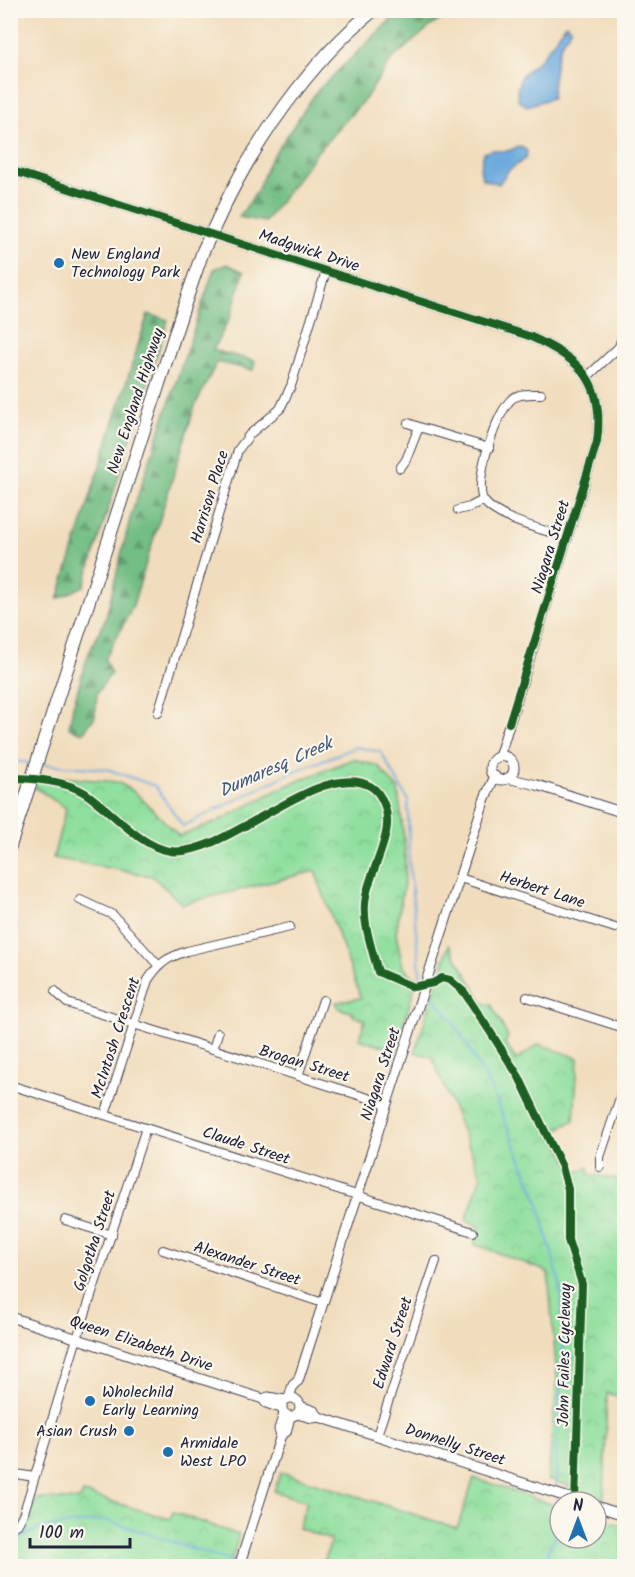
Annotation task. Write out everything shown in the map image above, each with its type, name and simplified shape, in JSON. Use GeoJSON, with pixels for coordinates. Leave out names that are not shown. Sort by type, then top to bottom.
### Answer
{"type":"FeatureCollection","features":[{"type":"Feature","properties":{"kind":"highway","name":"New England Highway"},"geometry":{"type":"LineString","coordinates":[[10,846],[203,251],[236,180],[279,113],[330,52],[374,10]]}},
{"type":"Feature","properties":{"kind":"street","name":"Madgwick Drive"},"geometry":{"type":"LineString","coordinates":[[10,170],[530,336],[569,357],[587,377]]}},
{"type":"Feature","properties":{"kind":"street","name":"Harrison Place"},"geometry":{"type":"LineString","coordinates":[[158,713],[238,450],[249,434],[280,409],[291,386],[326,271]]}},
{"type":"Feature","properties":{"kind":"street"},"geometry":{"type":"LineString","coordinates":[[587,377],[619,347],[624,331]]}},
{"type":"Feature","properties":{"kind":"street","name":"Niagara Street"},"geometry":{"type":"LineString","coordinates":[[499,757],[597,442],[599,425],[597,402],[587,377]]}},
{"type":"Feature","properties":{"kind":"street"},"geometry":{"type":"LineString","coordinates":[[540,394],[514,398],[504,407],[498,419],[480,483],[483,500],[507,516],[568,538]]}},
{"type":"Feature","properties":{"kind":"street"},"geometry":{"type":"LineString","coordinates":[[408,423],[489,448]]}},
{"type":"Feature","properties":{"kind":"street"},"geometry":{"type":"LineString","coordinates":[[400,468],[406,460],[419,427]]}},
{"type":"Feature","properties":{"kind":"street"},"geometry":{"type":"LineString","coordinates":[[458,510],[483,500]]}},
{"type":"Feature","properties":{"kind":"street","name":"Niagara Street"},"geometry":{"type":"LineString","coordinates":[[509,723],[512,763]]}},
{"type":"Feature","properties":{"kind":"street"},"geometry":{"type":"LineString","coordinates":[[537,785],[512,763],[499,757],[491,765],[492,772],[500,779],[507,778],[537,785],[624,813]]}},
{"type":"Feature","properties":{"kind":"street"},"geometry":{"type":"LineString","coordinates":[[507,778],[512,774],[512,763]]}},
{"type":"Feature","properties":{"kind":"street","name":"Niagara Street"},"geometry":{"type":"LineString","coordinates":[[239,1566],[281,1435],[279,1429],[300,1387],[297,1382],[485,798],[495,776]]}},
{"type":"Feature","properties":{"kind":"street","name":"Herbert Lane"},"geometry":{"type":"LineString","coordinates":[[460,878],[615,928]]}},
{"type":"Feature","properties":{"kind":"street"},"geometry":{"type":"LineString","coordinates":[[80,900],[113,915],[158,964]]}},
{"type":"Feature","properties":{"kind":"street","name":"McIntosh Crescent"},"geometry":{"type":"LineString","coordinates":[[105,1115],[148,980],[158,964],[187,951],[290,927]]}},
{"type":"Feature","properties":{"kind":"street","name":"Brogan Street"},"geometry":{"type":"LineString","coordinates":[[55,991],[67,1003],[387,1104]]}},
{"type":"Feature","properties":{"kind":"street"},"geometry":{"type":"LineString","coordinates":[[527,997],[624,1028]]}},
{"type":"Feature","properties":{"kind":"street"},"geometry":{"type":"LineString","coordinates":[[298,1076],[323,1000]]}},
{"type":"Feature","properties":{"kind":"street"},"geometry":{"type":"LineString","coordinates":[[213,1049],[218,1033]]}},
{"type":"Feature","properties":{"kind":"street","name":"Claude Street"},"geometry":{"type":"LineString","coordinates":[[10,1084],[473,1233]]}},
{"type":"Feature","properties":{"kind":"street"},"geometry":{"type":"LineString","coordinates":[[600,1167],[600,1158],[624,1086]]}},
{"type":"Feature","properties":{"kind":"street","name":"Golgotha Street"},"geometry":{"type":"LineString","coordinates":[[10,1529],[18,1524],[24,1512],[77,1339],[146,1128]]}},
{"type":"Feature","properties":{"kind":"street"},"geometry":{"type":"LineString","coordinates":[[65,1220],[112,1235]]}},
{"type":"Feature","properties":{"kind":"street","name":"Alexander Street"},"geometry":{"type":"LineString","coordinates":[[163,1250],[323,1303]]}},
{"type":"Feature","properties":{"kind":"street","name":"Edward Street"},"geometry":{"type":"LineString","coordinates":[[377,1435],[436,1261]]}},
{"type":"Feature","properties":{"kind":"street","name":"Queen Elizabeth Drive"},"geometry":{"type":"LineString","coordinates":[[10,1317],[263,1399],[268,1397],[290,1407]]}},
{"type":"Feature","properties":{"kind":"street","name":"Donnelly Street"},"geometry":{"type":"LineString","coordinates":[[290,1407],[314,1412],[319,1417],[548,1491]]}},
{"type":"Feature","properties":{"kind":"street"},"geometry":{"type":"LineString","coordinates":[[10,1473],[34,1477]]}},
{"type":"Feature","properties":{"kind":"street"},"geometry":{"type":"LineString","coordinates":[[608,1510],[624,1515]]}},
{"type":"Feature","properties":{"kind":"green space"},"geometry":{"type":"Polygon","coordinates":[[[401,10],[455,11],[432,25],[392,59],[365,99],[317,152],[265,222],[239,217],[257,191],[269,162],[317,91],[401,10]]]}},
{"type":"Feature","properties":{"kind":"green space"},"geometry":{"type":"Polygon","coordinates":[[[227,264],[244,272],[231,315],[213,350],[255,361],[253,370],[217,362],[195,406],[132,608],[105,659],[111,674],[97,693],[95,717],[83,733],[69,728],[88,655],[106,617],[130,519],[214,269],[227,264]]]}},
{"type":"Feature","properties":{"kind":"green space"},"geometry":{"type":"Polygon","coordinates":[[[148,314],[168,320],[84,586],[58,599],[148,314]]]}},
{"type":"Feature","properties":{"kind":"green space"},"geometry":{"type":"Polygon","coordinates":[[[353,759],[378,766],[398,789],[405,847],[405,875],[396,934],[403,967],[417,980],[395,1050],[359,1039],[365,1020],[353,1016],[354,1013],[338,1008],[336,1002],[361,998],[315,871],[182,904],[152,876],[53,858],[66,808],[34,787],[38,775],[118,782],[136,793],[179,836],[219,821],[283,787],[353,759]]]}},
{"type":"Feature","properties":{"kind":"green space"},"geometry":{"type":"Polygon","coordinates":[[[449,945],[484,1004],[491,1004],[508,1037],[505,1043],[516,1060],[539,1044],[578,1058],[574,1120],[553,1132],[574,1173],[589,1167],[589,1174],[624,1181],[624,1398],[607,1393],[604,1490],[580,1490],[548,1479],[557,1378],[548,1272],[474,1244],[479,1226],[466,1220],[481,1176],[432,1057],[415,1052],[449,945]]]}},
{"type":"Feature","properties":{"kind":"green space"},"geometry":{"type":"Polygon","coordinates":[[[281,1472],[457,1528],[474,1478],[548,1503],[548,1550],[608,1550],[608,1521],[624,1526],[624,1566],[323,1566],[331,1540],[298,1528],[307,1502],[274,1491],[281,1472]]]}},
{"type":"Feature","properties":{"kind":"green space"},"geometry":{"type":"Polygon","coordinates":[[[83,1493],[170,1519],[173,1512],[239,1535],[230,1566],[36,1566],[19,1561],[12,1547],[37,1499],[80,1500],[83,1493]]]}},
{"type":"Feature","properties":{"kind":"water"},"geometry":{"type":"Polygon","coordinates":[[[566,24],[571,28],[562,43],[557,58],[552,98],[527,106],[518,100],[517,91],[521,76],[542,57],[566,24]]]}},
{"type":"Feature","properties":{"kind":"water"},"geometry":{"type":"Polygon","coordinates":[[[517,147],[527,151],[526,158],[508,171],[499,184],[482,179],[480,168],[484,153],[492,150],[507,151],[517,147]]]}},
{"type":"Feature","properties":{"kind":"waterway","name":"Dumaresq Creek"},"geometry":{"type":"LineString","coordinates":[[40,764],[107,769],[155,786],[183,826],[290,773],[356,747],[381,752],[408,800],[409,863],[421,980]]}},
{"type":"Feature","properties":{"kind":"waterway","name":"Dumaresq Creek"},"geometry":{"type":"LineString","coordinates":[[10,761],[32,763]]}},
{"type":"Feature","properties":{"kind":"waterway","name":"Dumaresq Creek"},"geometry":{"type":"LineString","coordinates":[[430,992],[456,1026],[492,1090],[537,1198],[560,1284],[564,1336],[556,1451],[556,1490]]}},
{"type":"Feature","properties":{"kind":"waterway"},"geometry":{"type":"LineString","coordinates":[[10,1544],[40,1528],[106,1520],[236,1563]]}},
{"type":"Feature","properties":{"kind":"waterway","name":"Dumaresq Creek"},"geometry":{"type":"LineString","coordinates":[[548,1550],[549,1566]]}},
{"type":"Feature","properties":{"kind":"waterway"},"geometry":{"type":"LineString","coordinates":[[242,1565],[248,1566]]}},
{"type":"Feature","properties":{"kind":"cycle path"},"geometry":{"type":"LineString","coordinates":[[10,170],[529,336],[563,354],[586,375],[597,403],[599,421],[597,442],[509,723]]}},
{"type":"Feature","properties":{"kind":"cycle path","name":"John Failes Cycleway"},"geometry":{"type":"LineString","coordinates":[[10,778],[49,781],[77,789],[95,800],[148,843],[170,851],[188,850],[209,844],[321,787],[351,781],[366,784],[375,789],[385,805],[386,831],[369,883],[365,915],[378,972],[413,987],[433,983],[442,978],[450,980],[464,992],[519,1077],[562,1167],[568,1189],[568,1240],[582,1284],[575,1490]]}},
{"type":"Feature","properties":{"kind":"place","name":"New England Technology Park"},"geometry":{"type":"Point","coordinates":[59,263]}},
{"type":"Feature","properties":{"kind":"place","name":"Wholechild Early Learning"},"geometry":{"type":"Point","coordinates":[90,1401]}},
{"type":"Feature","properties":{"kind":"place","name":"Asian Crush"},"geometry":{"type":"Point","coordinates":[129,1431]}},
{"type":"Feature","properties":{"kind":"place","name":"Armidale West LPO"},"geometry":{"type":"Point","coordinates":[168,1452]}}]}
